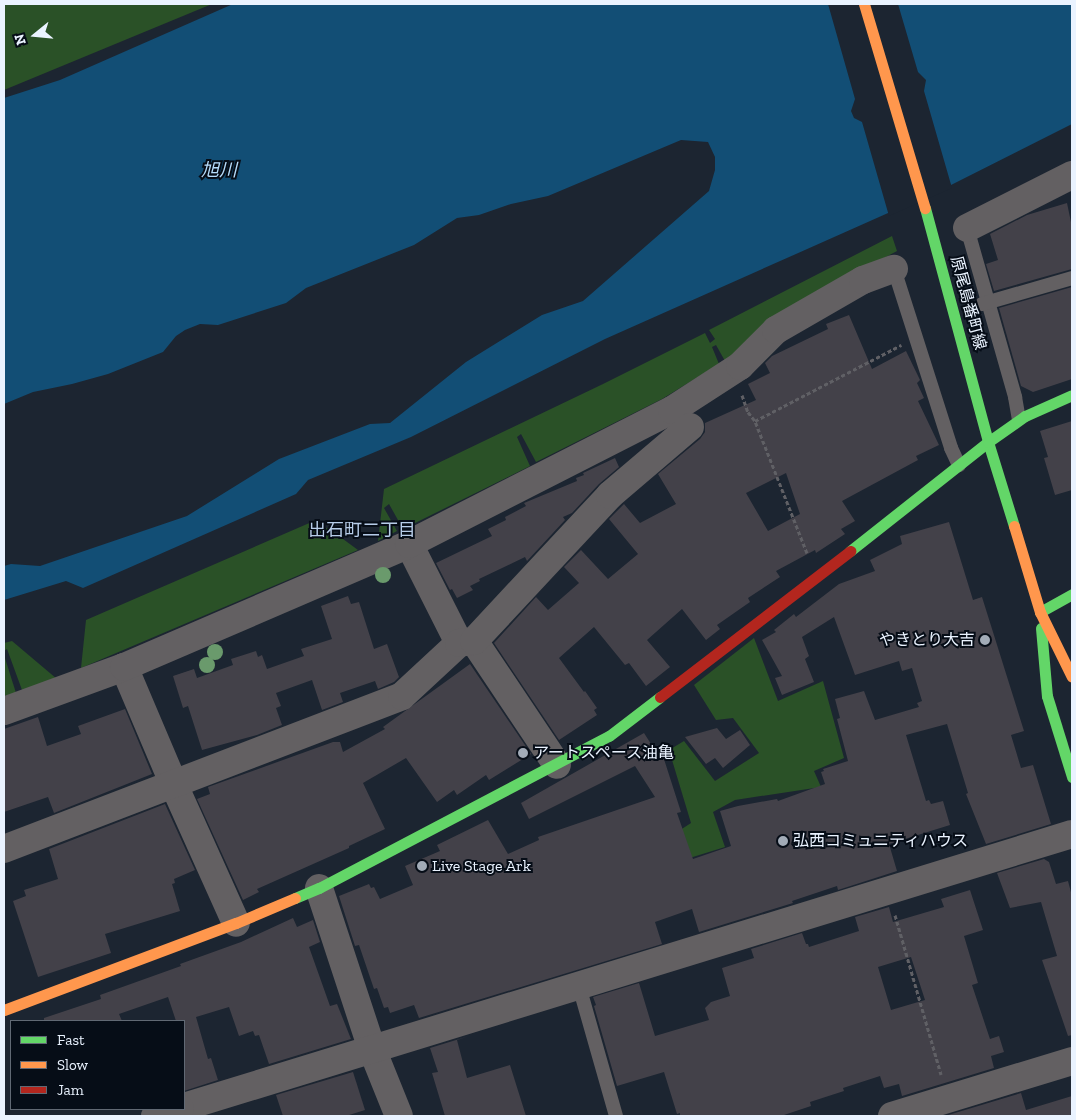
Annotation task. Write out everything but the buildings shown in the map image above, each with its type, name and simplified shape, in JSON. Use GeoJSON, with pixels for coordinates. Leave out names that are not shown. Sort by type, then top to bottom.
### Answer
{"type":"FeatureCollection","features":[{"type":"Feature","properties":{"kind":"street","name":"原尾島番町線"},"geometry":{"type":"LineString","coordinates":[[864,4],[935,243],[988,442],[1040,612],[1072,677]]}},
{"type":"Feature","properties":{"kind":"street"},"geometry":{"type":"LineString","coordinates":[[967,228],[1072,175]]}},
{"type":"Feature","properties":{"kind":"street"},"geometry":{"type":"LineString","coordinates":[[4,710],[124,667],[409,544],[672,410],[740,366],[776,330],[863,280],[894,269]]}},
{"type":"Feature","properties":{"kind":"street"},"geometry":{"type":"LineString","coordinates":[[4,1010],[236,923],[319,888],[557,765],[609,736],[820,575],[988,442],[1019,420],[1072,396]]}},
{"type":"Feature","properties":{"kind":"street"},"geometry":{"type":"LineString","coordinates":[[4,849],[402,696],[467,642],[610,495],[690,427]]}},
{"type":"Feature","properties":{"kind":"street"},"geometry":{"type":"LineString","coordinates":[[409,544],[467,642],[557,765]]}},
{"type":"Feature","properties":{"kind":"street"},"geometry":{"type":"LineString","coordinates":[[1040,612],[1072,594]]}},
{"type":"Feature","properties":{"kind":"street"},"geometry":{"type":"LineString","coordinates":[[1040,612],[1064,611]]}},
{"type":"Feature","properties":{"kind":"street","name":"原尾島番町線"},"geometry":{"type":"LineString","coordinates":[[1040,612],[1047,696],[1072,777]]}},
{"type":"Feature","properties":{"kind":"street"},"geometry":{"type":"LineString","coordinates":[[124,667],[236,923]]}},
{"type":"Feature","properties":{"kind":"street"},"geometry":{"type":"LineString","coordinates":[[185,1108],[1072,834]]}},
{"type":"Feature","properties":{"kind":"street"},"geometry":{"type":"LineString","coordinates":[[319,888],[372,1049],[399,1116]]}},
{"type":"Feature","properties":{"kind":"street"},"geometry":{"type":"LineString","coordinates":[[892,1116],[1072,1061]]}},
{"type":"Feature","properties":{"kind":"street"},"geometry":{"type":"LineString","coordinates":[[155,1116],[176,1110]]}},
{"type":"Feature","properties":{"kind":"lane"},"geometry":{"type":"LineString","coordinates":[[967,228],[985,303],[1015,397],[1019,420]]}},
{"type":"Feature","properties":{"kind":"lane"},"geometry":{"type":"LineString","coordinates":[[894,269],[918,332],[951,448],[959,466]]}},
{"type":"Feature","properties":{"kind":"lane"},"geometry":{"type":"LineString","coordinates":[[985,303],[1072,278]]}},
{"type":"Feature","properties":{"kind":"lane"},"geometry":{"type":"LineString","coordinates":[[579,986],[616,1116]]}},
{"type":"Feature","properties":{"kind":"path"},"geometry":{"type":"LineString","coordinates":[[755,421],[918,332]]}},
{"type":"Feature","properties":{"kind":"path"},"geometry":{"type":"LineString","coordinates":[[740,393],[748,412],[755,421],[811,564],[820,575]]}},
{"type":"Feature","properties":{"kind":"path"},"geometry":{"type":"LineString","coordinates":[[888,891],[949,1099]]}},
{"type":"Feature","properties":{"kind":"green space"},"geometry":{"type":"Polygon","coordinates":[[[4,4],[212,4],[4,90],[4,4]]]}},
{"type":"Feature","properties":{"kind":"green space"},"geometry":{"type":"Polygon","coordinates":[[[892,236],[897,251],[804,301],[725,361],[716,345],[712,347],[719,364],[662,399],[536,462],[521,434],[517,437],[530,466],[403,529],[389,504],[384,508],[397,531],[378,541],[384,489],[705,333],[710,343],[715,339],[709,330],[892,236]]]}},
{"type":"Feature","properties":{"kind":"green space"},"geometry":{"type":"Polygon","coordinates":[[[314,521],[320,528],[328,528],[358,550],[81,668],[86,620],[314,521]]]}},
{"type":"Feature","properties":{"kind":"green space"},"geometry":{"type":"Polygon","coordinates":[[[754,638],[778,701],[823,681],[844,758],[814,771],[821,787],[735,800],[713,812],[725,847],[680,861],[671,836],[691,823],[669,750],[684,741],[715,781],[759,753],[733,718],[716,720],[694,685],[754,638]]]}},
{"type":"Feature","properties":{"kind":"green space"},"geometry":{"type":"Polygon","coordinates":[[[12,641],[57,679],[22,690],[7,649],[4,651],[4,643],[12,641]]]}},
{"type":"Feature","properties":{"kind":"green space"},"geometry":{"type":"Polygon","coordinates":[[[4,655],[16,693],[4,696],[4,655]]]}},
{"type":"Feature","properties":{"kind":"water","name":"旭川"},"geometry":{"type":"Polygon","coordinates":[[[233,4],[1072,4],[1072,124],[951,185],[605,339],[411,437],[308,480],[296,494],[83,588],[66,581],[4,600],[4,566],[11,564],[40,566],[187,516],[279,459],[370,424],[390,423],[466,362],[542,315],[583,301],[709,191],[715,170],[715,157],[708,142],[681,140],[548,196],[511,204],[479,215],[457,218],[414,245],[306,288],[286,303],[218,325],[200,324],[185,330],[176,336],[163,352],[108,374],[33,392],[4,404],[4,98],[60,80],[233,4]]]}},
{"type":"Feature","properties":{"kind":"pier"},"geometry":{"type":"Polygon","coordinates":[[[828,4],[898,4],[918,72],[926,80],[924,91],[952,188],[889,216],[862,122],[854,118],[851,111],[855,99],[828,4]]]}},
{"type":"Feature","properties":{"kind":"traffic: fast"},"geometry":{"type":"LineString","coordinates":[[925,208],[988,442],[1014,526]]}},
{"type":"Feature","properties":{"kind":"traffic: fast"},"geometry":{"type":"LineString","coordinates":[[850,551],[988,442],[1025,416],[1072,395]]}},
{"type":"Feature","properties":{"kind":"traffic: fast"},"geometry":{"type":"LineString","coordinates":[[1040,612],[1072,594]]}},
{"type":"Feature","properties":{"kind":"traffic: fast"},"geometry":{"type":"LineString","coordinates":[[1041,628],[1047,696],[1072,777]]}},
{"type":"Feature","properties":{"kind":"traffic: fast"},"geometry":{"type":"LineString","coordinates":[[295,898],[319,888],[609,736],[660,697]]}},
{"type":"Feature","properties":{"kind":"traffic: slow"},"geometry":{"type":"LineString","coordinates":[[864,4],[925,208]]}},
{"type":"Feature","properties":{"kind":"traffic: slow"},"geometry":{"type":"LineString","coordinates":[[1014,526],[1040,612],[1072,677]]}},
{"type":"Feature","properties":{"kind":"traffic: slow"},"geometry":{"type":"LineString","coordinates":[[4,1010],[236,923],[295,898]]}},
{"type":"Feature","properties":{"kind":"traffic: jam"},"geometry":{"type":"LineString","coordinates":[[660,697],[850,551]]}},
{"type":"Feature","properties":{"kind":"place","name":"やきとり大吉"},"geometry":{"type":"Point","coordinates":[985,640]}},
{"type":"Feature","properties":{"kind":"place","name":"アートスペース油亀"},"geometry":{"type":"Point","coordinates":[523,753]}},
{"type":"Feature","properties":{"kind":"place","name":"弘西コミュニティハウス"},"geometry":{"type":"Point","coordinates":[783,841]}},
{"type":"Feature","properties":{"kind":"place","name":"Live Stage Ark"},"geometry":{"type":"Point","coordinates":[422,866]}},
{"type":"Feature","properties":{"kind":"district","name":"出石町二丁目"},"geometry":{"type":"Point","coordinates":[362,530]}}]}
